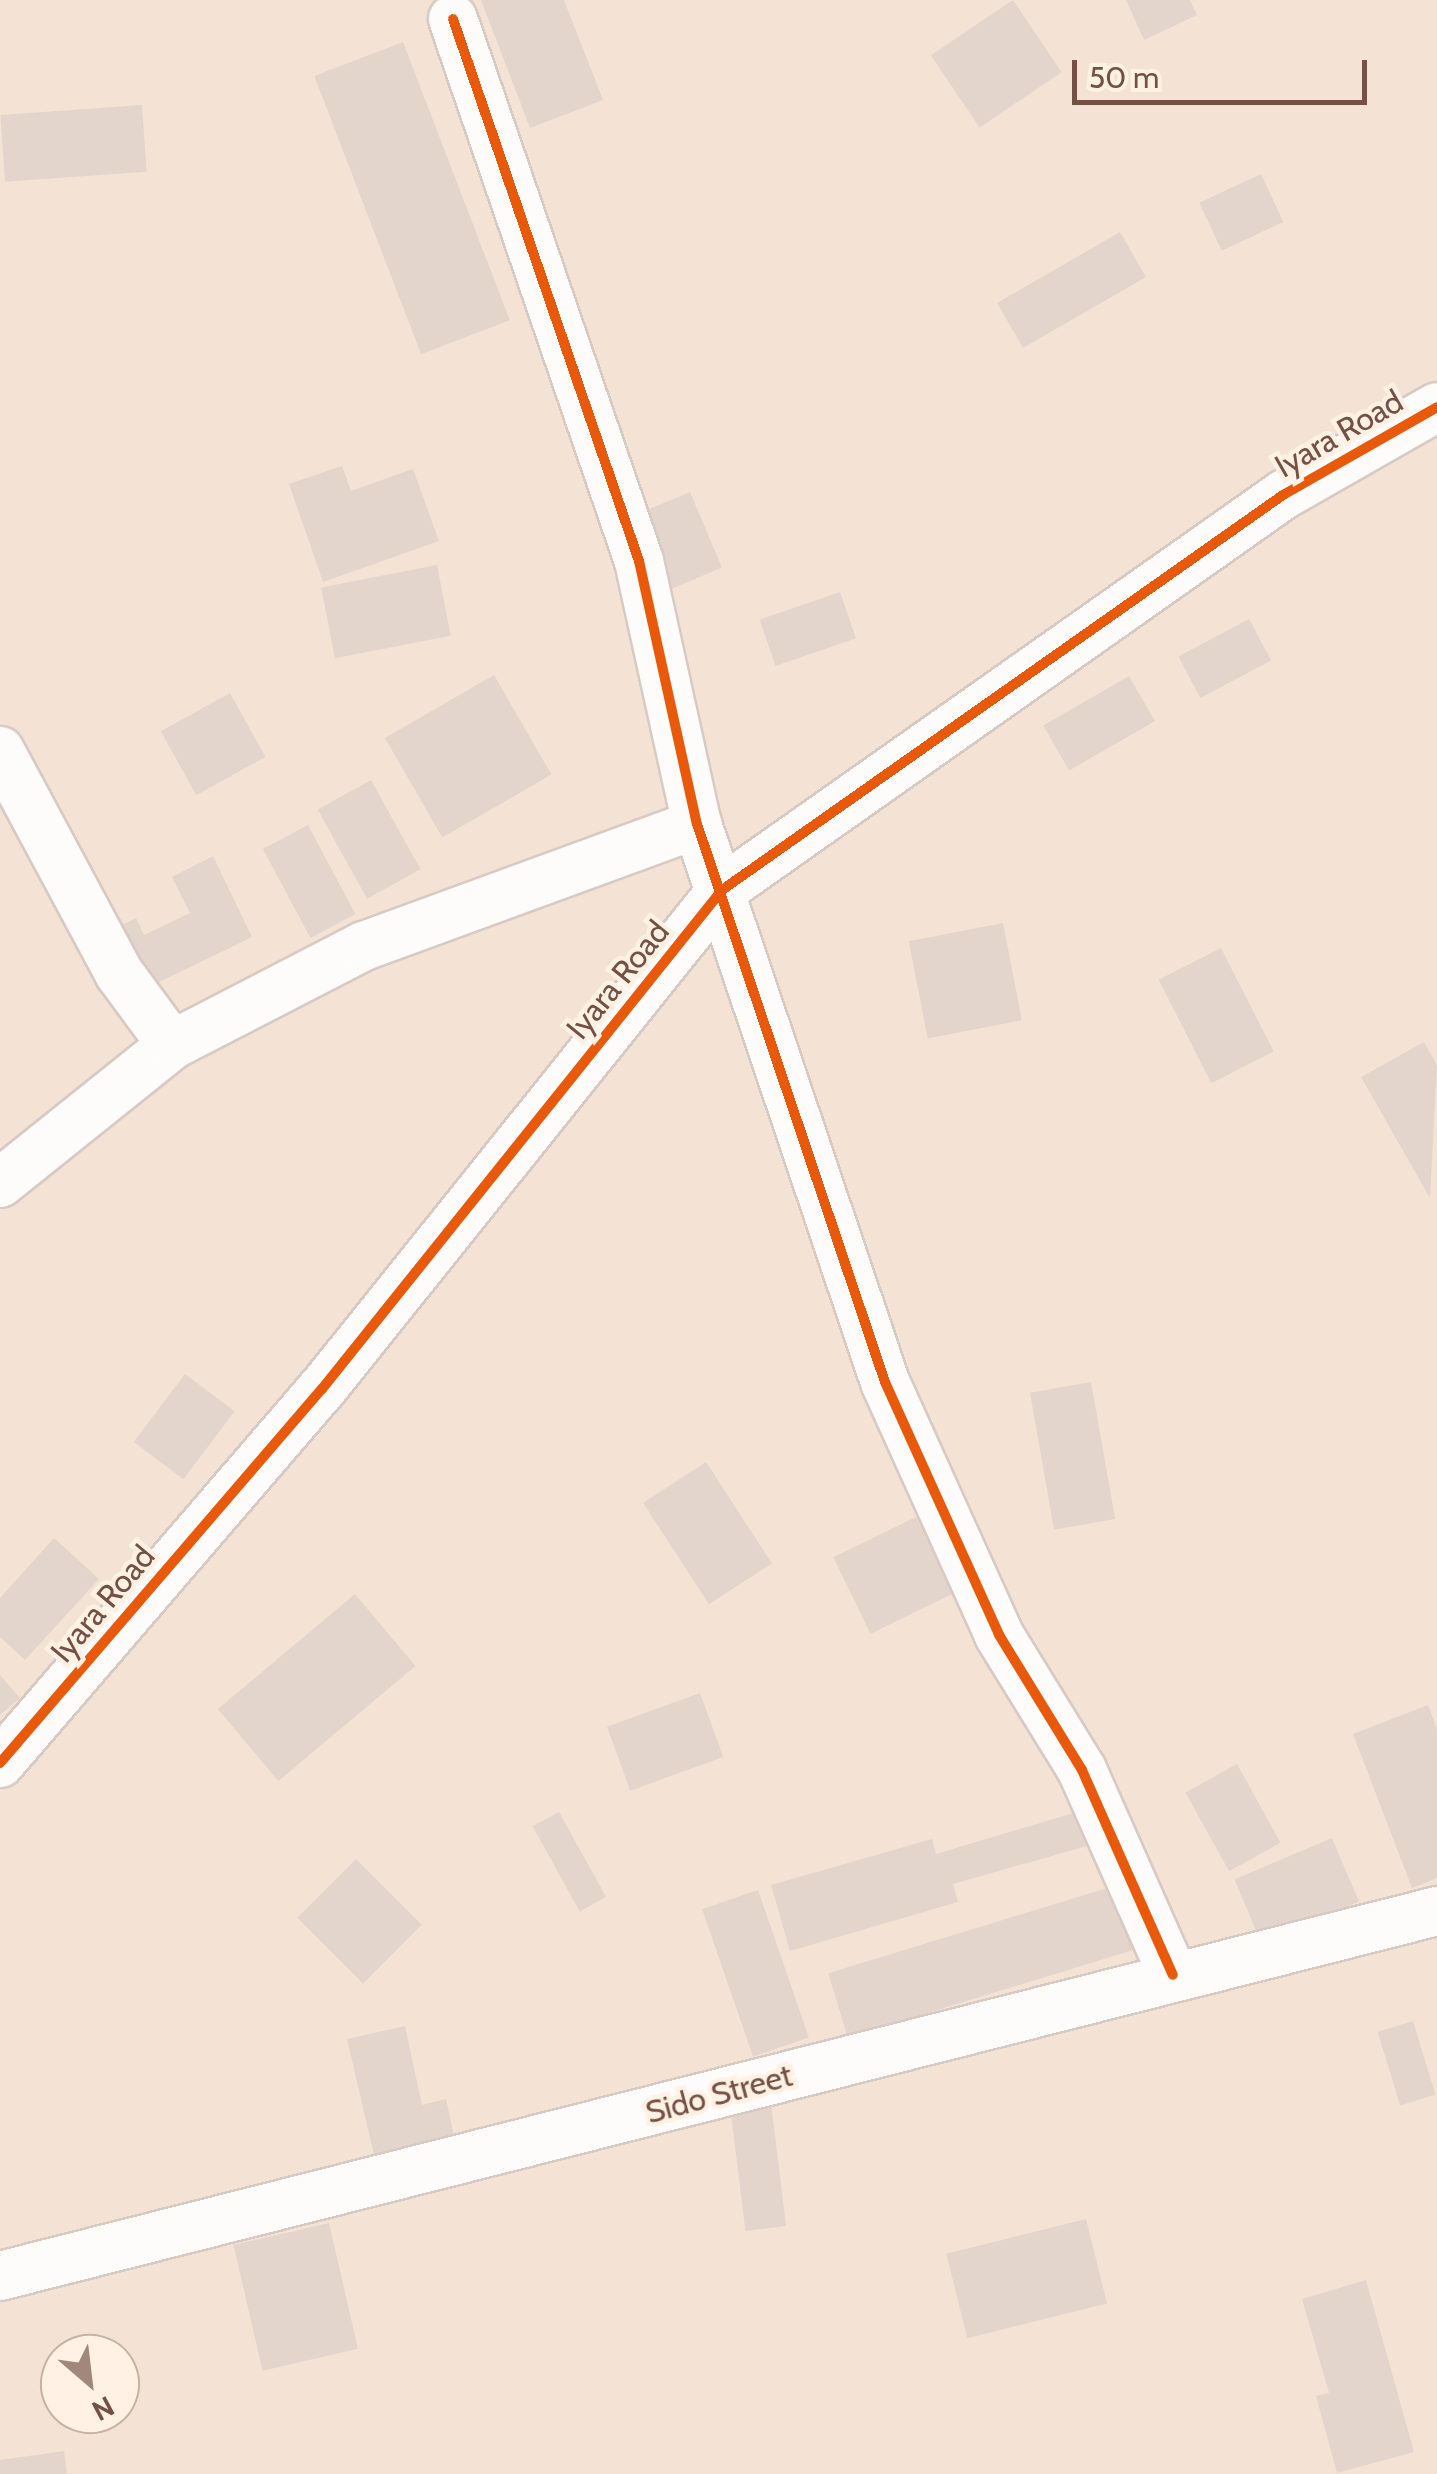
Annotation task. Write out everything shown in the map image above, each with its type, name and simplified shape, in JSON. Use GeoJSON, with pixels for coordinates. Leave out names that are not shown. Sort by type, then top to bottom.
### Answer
{"type":"FeatureCollection","features":[{"type":"Feature","properties":{"kind":"street"},"geometry":{"type":"LineString","coordinates":[[453,19],[639,561],[697,824],[886,1382],[1000,1635],[1082,1770],[1173,1975]]}},
{"type":"Feature","properties":{"kind":"street","name":"Iyara Road"},"geometry":{"type":"LineString","coordinates":[[0,1763],[322,1389],[722,890],[1283,495],[1437,407]]}},
{"type":"Feature","properties":{"kind":"street"},"geometry":{"type":"LineString","coordinates":[[0,751],[119,972],[172,1045]]}},
{"type":"Feature","properties":{"kind":"street"},"geometry":{"type":"LineString","coordinates":[[0,1183],[172,1045],[364,946],[697,824]]}},
{"type":"Feature","properties":{"kind":"street","name":"Sido Street"},"geometry":{"type":"LineString","coordinates":[[0,2276],[1437,1911]]}},
{"type":"Feature","properties":{"kind":"shaded area"},"geometry":{"type":"Polygon","coordinates":[[[0,0],[1437,0],[1437,2474],[0,2474],[0,0]]]}},
{"type":"Feature","properties":{"kind":"building"},"geometry":{"type":"Polygon","coordinates":[[[481,0],[564,0],[603,100],[530,128],[481,0]]]}},
{"type":"Feature","properties":{"kind":"building"},"geometry":{"type":"Polygon","coordinates":[[[1013,0],[1062,72],[980,127],[931,55],[1013,0]]]}},
{"type":"Feature","properties":{"kind":"building"},"geometry":{"type":"Polygon","coordinates":[[[1126,0],[1190,0],[1197,15],[1144,40],[1126,0]]]}},
{"type":"Feature","properties":{"kind":"building"},"geometry":{"type":"Polygon","coordinates":[[[403,42],[510,320],[421,354],[314,76],[403,42]]]}},
{"type":"Feature","properties":{"kind":"building"},"geometry":{"type":"Polygon","coordinates":[[[142,105],[147,172],[5,182],[0,115],[142,105]]]}},
{"type":"Feature","properties":{"kind":"building"},"geometry":{"type":"Polygon","coordinates":[[[1261,174],[1283,222],[1222,251],[1199,203],[1261,174]]]}},
{"type":"Feature","properties":{"kind":"building"},"geometry":{"type":"Polygon","coordinates":[[[1120,232],[1146,277],[1023,348],[997,303],[1120,232]]]}},
{"type":"Feature","properties":{"kind":"building"},"geometry":{"type":"Polygon","coordinates":[[[342,466],[351,491],[413,469],[439,541],[323,582],[289,484],[342,466]]]}},
{"type":"Feature","properties":{"kind":"building"},"geometry":{"type":"Polygon","coordinates":[[[690,492],[722,567],[671,589],[639,513],[690,492]]]}},
{"type":"Feature","properties":{"kind":"building"},"geometry":{"type":"Polygon","coordinates":[[[437,565],[451,636],[335,658],[321,588],[437,565]]]}},
{"type":"Feature","properties":{"kind":"building"},"geometry":{"type":"Polygon","coordinates":[[[840,592],[856,638],[776,666],[760,620],[840,592]]]}},
{"type":"Feature","properties":{"kind":"building"},"geometry":{"type":"Polygon","coordinates":[[[1249,619],[1271,660],[1200,698],[1178,657],[1249,619]]]}},
{"type":"Feature","properties":{"kind":"building"},"geometry":{"type":"Polygon","coordinates":[[[494,675],[552,775],[442,838],[385,738],[494,675]]]}},
{"type":"Feature","properties":{"kind":"building"},"geometry":{"type":"Polygon","coordinates":[[[1129,676],[1155,721],[1069,771],[1043,726],[1129,676]]]}},
{"type":"Feature","properties":{"kind":"building"},"geometry":{"type":"Polygon","coordinates":[[[230,693],[265,757],[196,795],[161,731],[230,693]]]}},
{"type":"Feature","properties":{"kind":"building"},"geometry":{"type":"Polygon","coordinates":[[[371,780],[420,869],[367,899],[318,810],[371,780]]]}},
{"type":"Feature","properties":{"kind":"building"},"geometry":{"type":"Polygon","coordinates":[[[308,825],[355,914],[310,938],[263,849],[308,825]]]}},
{"type":"Feature","properties":{"kind":"building"},"geometry":{"type":"Polygon","coordinates":[[[213,856],[252,937],[147,988],[118,927],[136,918],[144,935],[190,913],[172,877],[213,856]]]}},
{"type":"Feature","properties":{"kind":"building"},"geometry":{"type":"Polygon","coordinates":[[[1003,923],[1022,1020],[928,1038],[909,941],[1003,923]]]}},
{"type":"Feature","properties":{"kind":"building"},"geometry":{"type":"Polygon","coordinates":[[[1221,948],[1274,1051],[1211,1083],[1159,980],[1221,948]]]}},
{"type":"Feature","properties":{"kind":"building"},"geometry":{"type":"Polygon","coordinates":[[[1424,1042],[1437,1065],[1430,1198],[1361,1077],[1424,1042]]]}},
{"type":"Feature","properties":{"kind":"building"},"geometry":{"type":"Polygon","coordinates":[[[185,1374],[235,1411],[183,1479],[134,1442],[185,1374]]]}},
{"type":"Feature","properties":{"kind":"building"},"geometry":{"type":"Polygon","coordinates":[[[1091,1382],[1115,1519],[1054,1530],[1030,1393],[1091,1382]]]}},
{"type":"Feature","properties":{"kind":"building"},"geometry":{"type":"Polygon","coordinates":[[[706,1462],[772,1563],[709,1604],[643,1503],[706,1462]]]}},
{"type":"Feature","properties":{"kind":"building"},"geometry":{"type":"Polygon","coordinates":[[[916,1517],[953,1593],[871,1634],[833,1557],[916,1517]]]}},
{"type":"Feature","properties":{"kind":"building"},"geometry":{"type":"Polygon","coordinates":[[[54,1538],[99,1579],[25,1660],[0,1637],[0,1598],[54,1538]]]}},
{"type":"Feature","properties":{"kind":"building"},"geometry":{"type":"Polygon","coordinates":[[[355,1594],[415,1666],[278,1781],[218,1709],[355,1594]]]}},
{"type":"Feature","properties":{"kind":"building"},"geometry":{"type":"Polygon","coordinates":[[[0,1675],[20,1698],[0,1715],[0,1675]]]}},
{"type":"Feature","properties":{"kind":"building"},"geometry":{"type":"Polygon","coordinates":[[[700,1693],[723,1757],[630,1791],[607,1727],[700,1693]]]}},
{"type":"Feature","properties":{"kind":"building"},"geometry":{"type":"Polygon","coordinates":[[[1428,1705],[1437,1729],[1437,1878],[1412,1888],[1353,1734],[1428,1705]]]}},
{"type":"Feature","properties":{"kind":"building"},"geometry":{"type":"Polygon","coordinates":[[[1237,1764],[1281,1843],[1229,1871],[1185,1793],[1237,1764]]]}},
{"type":"Feature","properties":{"kind":"building"},"geometry":{"type":"Polygon","coordinates":[[[559,1812],[606,1897],[580,1911],[533,1827],[559,1812]]]}},
{"type":"Feature","properties":{"kind":"building"},"geometry":{"type":"Polygon","coordinates":[[[1077,1812],[1087,1846],[953,1884],[958,1902],[790,1951],[771,1885],[932,1839],[936,1854],[1077,1812]]]}},
{"type":"Feature","properties":{"kind":"building"},"geometry":{"type":"Polygon","coordinates":[[[1332,1838],[1359,1902],[1261,1943],[1234,1879],[1332,1838]]]}},
{"type":"Feature","properties":{"kind":"building"},"geometry":{"type":"Polygon","coordinates":[[[356,1859],[422,1925],[363,1983],[297,1918],[356,1859]]]}},
{"type":"Feature","properties":{"kind":"building"},"geometry":{"type":"Polygon","coordinates":[[[1117,1885],[1137,1949],[848,2037],[828,1973],[1117,1885]]]}},
{"type":"Feature","properties":{"kind":"building"},"geometry":{"type":"Polygon","coordinates":[[[758,1890],[809,2038],[753,2057],[702,1909],[758,1890]]]}},
{"type":"Feature","properties":{"kind":"building"},"geometry":{"type":"Polygon","coordinates":[[[1413,2021],[1436,2095],[1400,2105],[1378,2032],[1413,2021]]]}},
{"type":"Feature","properties":{"kind":"building"},"geometry":{"type":"Polygon","coordinates":[[[405,2026],[422,2105],[446,2099],[454,2136],[374,2155],[347,2039],[405,2026]]]}},
{"type":"Feature","properties":{"kind":"building"},"geometry":{"type":"Polygon","coordinates":[[[771,2103],[786,2226],[745,2231],[730,2108],[771,2103]]]}},
{"type":"Feature","properties":{"kind":"building"},"geometry":{"type":"Polygon","coordinates":[[[1086,2219],[1107,2303],[967,2338],[946,2254],[1086,2219]]]}},
{"type":"Feature","properties":{"kind":"building"},"geometry":{"type":"Polygon","coordinates":[[[329,2223],[358,2349],[263,2371],[234,2245],[329,2223]]]}},
{"type":"Feature","properties":{"kind":"building"},"geometry":{"type":"Polygon","coordinates":[[[1366,2280],[1414,2452],[1337,2473],[1316,2396],[1329,2393],[1302,2299],[1366,2280]]]}},
{"type":"Feature","properties":{"kind":"building"},"geometry":{"type":"Polygon","coordinates":[[[64,2451],[67,2474],[0,2474],[0,2460],[64,2451]]]}},
{"type":"Feature","properties":{"kind":"cycle path"},"geometry":{"type":"LineString","coordinates":[[453,19],[639,561],[697,824],[885,1382],[999,1635],[1082,1770],[1173,1975]]}},
{"type":"Feature","properties":{"kind":"cycle path"},"geometry":{"type":"LineString","coordinates":[[0,1763],[322,1389],[722,890],[1283,495],[1437,407]]}}]}
